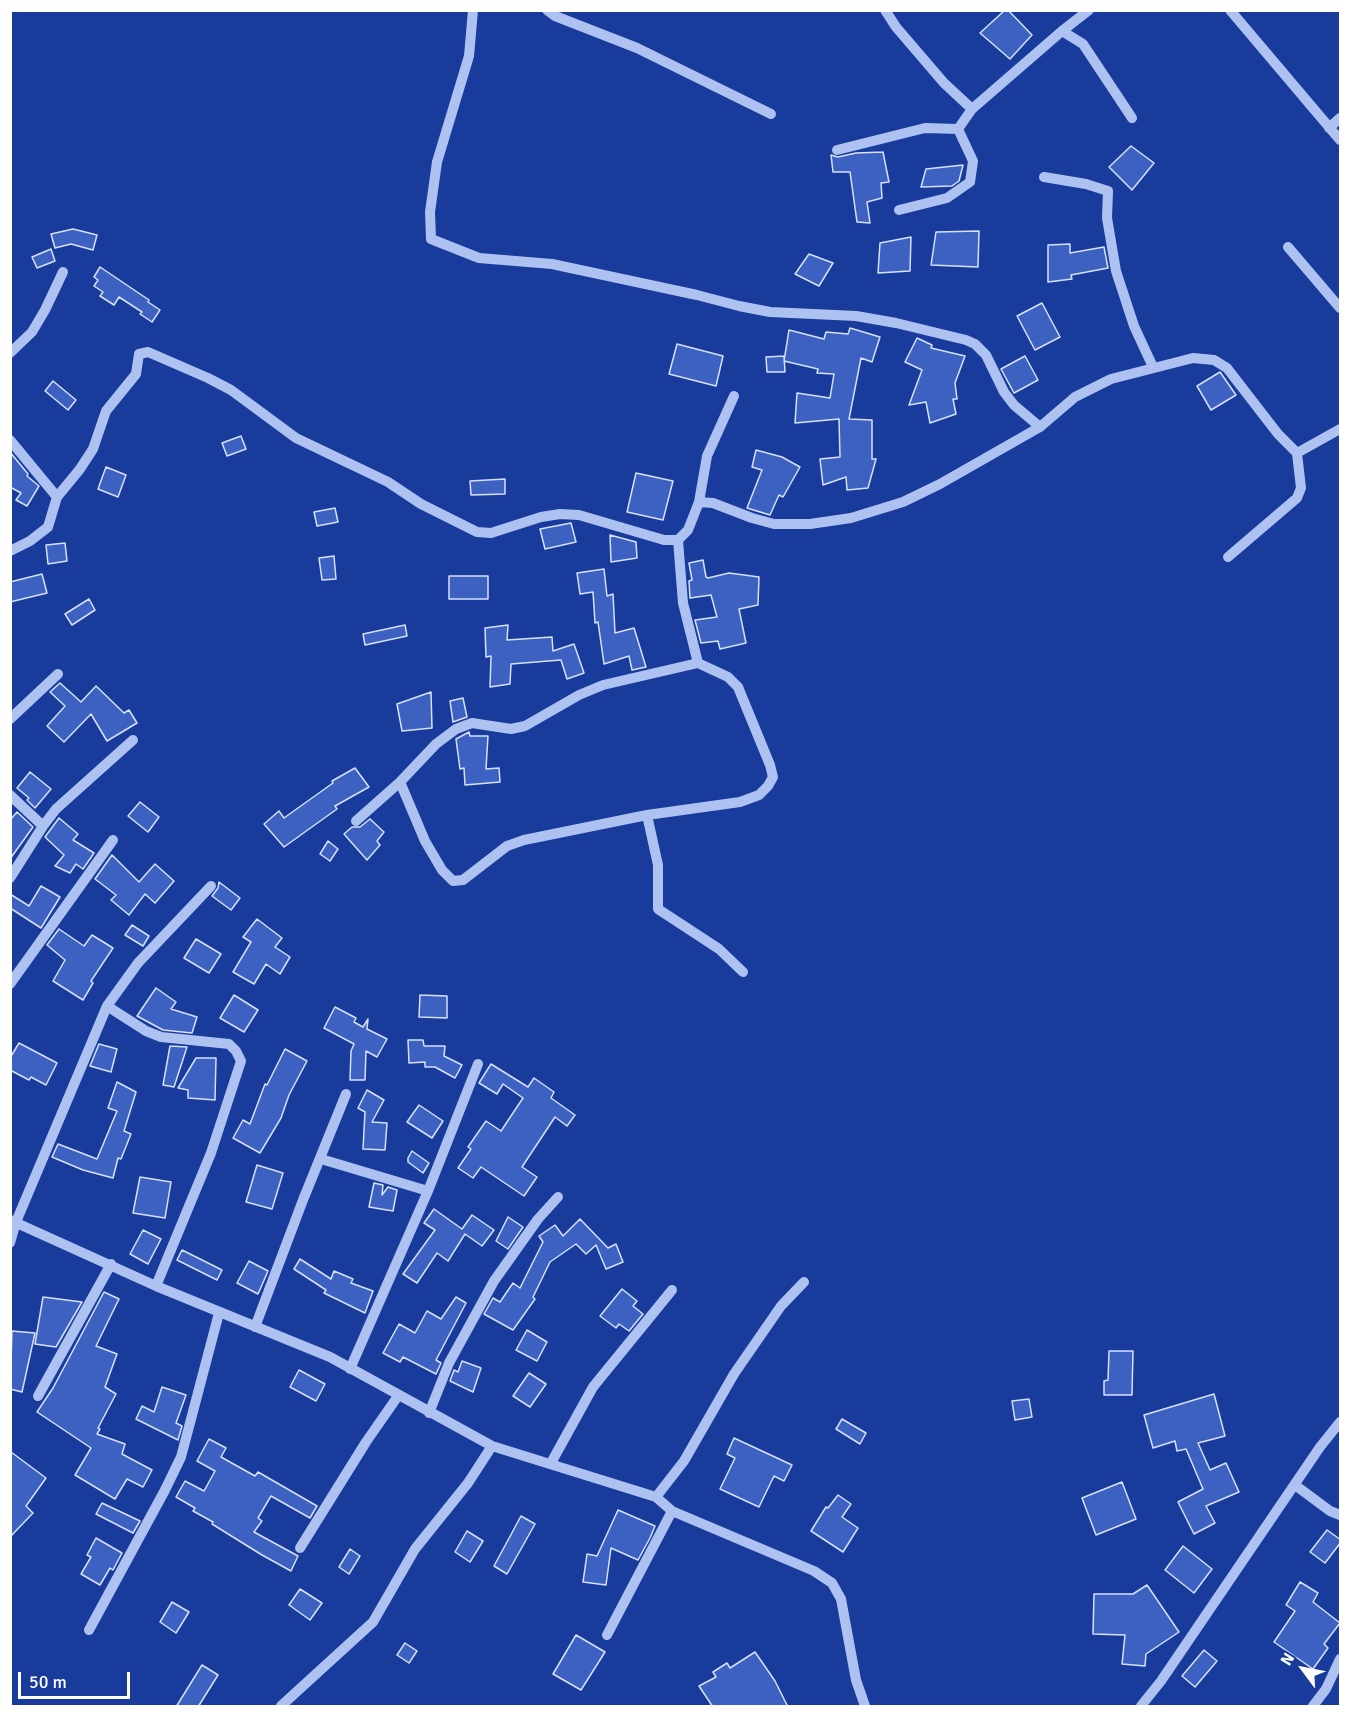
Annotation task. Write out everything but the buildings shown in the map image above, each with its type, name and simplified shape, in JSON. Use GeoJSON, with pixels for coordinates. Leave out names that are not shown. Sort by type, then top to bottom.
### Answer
{"type":"FeatureCollection","features":[{"type":"Feature","properties":{"kind":"street"},"geometry":{"type":"LineString","coordinates":[[473,10],[468,56],[437,162],[430,212],[431,239],[479,258],[552,264],[770,312],[856,316],[966,340],[975,344],[986,355],[1004,392],[1014,405],[1040,427]]}},
{"type":"Feature","properties":{"kind":"street"},"geometry":{"type":"LineString","coordinates":[[547,10],[555,16],[638,48],[771,114]]}},
{"type":"Feature","properties":{"kind":"street"},"geometry":{"type":"LineString","coordinates":[[885,10],[896,27],[944,83],[972,108]]}},
{"type":"Feature","properties":{"kind":"street"},"geometry":{"type":"LineString","coordinates":[[958,129],[972,108],[1089,10]]}},
{"type":"Feature","properties":{"kind":"street"},"geometry":{"type":"LineString","coordinates":[[1230,10],[1341,140]]}},
{"type":"Feature","properties":{"kind":"street"},"geometry":{"type":"LineString","coordinates":[[1062,31],[1083,44],[1132,118]]}},
{"type":"Feature","properties":{"kind":"street"},"geometry":{"type":"LineString","coordinates":[[1329,128],[1341,118]]}},
{"type":"Feature","properties":{"kind":"street"},"geometry":{"type":"LineString","coordinates":[[837,150],[925,128],[958,129]]}},
{"type":"Feature","properties":{"kind":"street"},"geometry":{"type":"LineString","coordinates":[[898,210],[947,198],[970,182],[973,160],[958,129]]}},
{"type":"Feature","properties":{"kind":"street"},"geometry":{"type":"LineString","coordinates":[[1044,177],[1086,184],[1108,191],[1107,218],[1116,270],[1134,326],[1153,367]]}},
{"type":"Feature","properties":{"kind":"street"},"geometry":{"type":"LineString","coordinates":[[1288,247],[1341,308]]}},
{"type":"Feature","properties":{"kind":"street"},"geometry":{"type":"LineString","coordinates":[[10,353],[32,332],[63,272]]}},
{"type":"Feature","properties":{"kind":"street"},"geometry":{"type":"LineString","coordinates":[[10,551],[30,541],[48,527],[57,497],[93,449],[106,411],[136,374],[139,354],[148,352],[231,390],[296,438],[388,482],[421,504],[477,532],[491,532],[560,513],[579,515],[664,540],[678,540],[688,530],[699,502],[707,456],[734,396]]}},
{"type":"Feature","properties":{"kind":"street"},"geometry":{"type":"LineString","coordinates":[[699,502],[713,503],[774,524],[810,524],[851,518],[903,502],[940,484],[1040,427],[1075,397],[1111,379],[1193,358],[1214,360],[1227,368],[1278,434],[1297,453],[1301,488],[1297,498],[1228,557]]}},
{"type":"Feature","properties":{"kind":"street"},"geometry":{"type":"LineString","coordinates":[[1297,453],[1341,429]]}},
{"type":"Feature","properties":{"kind":"street"},"geometry":{"type":"LineString","coordinates":[[10,440],[57,497]]}},
{"type":"Feature","properties":{"kind":"street"},"geometry":{"type":"LineString","coordinates":[[678,540],[683,603],[698,663]]}},
{"type":"Feature","properties":{"kind":"street"},"geometry":{"type":"LineString","coordinates":[[356,821],[400,782],[436,744],[456,729],[472,723],[511,729],[525,726],[579,695],[603,686],[698,663],[728,677],[738,687],[773,777],[759,795],[740,802],[647,815],[524,840],[507,846],[462,880],[453,881],[442,870],[425,841],[400,782]]}},
{"type":"Feature","properties":{"kind":"street"},"geometry":{"type":"LineString","coordinates":[[10,719],[58,674]]}},
{"type":"Feature","properties":{"kind":"street"},"geometry":{"type":"LineString","coordinates":[[10,878],[42,826],[56,809],[133,740]]}},
{"type":"Feature","properties":{"kind":"street"},"geometry":{"type":"LineString","coordinates":[[10,795],[42,826]]}},
{"type":"Feature","properties":{"kind":"street"},"geometry":{"type":"LineString","coordinates":[[647,815],[658,865],[658,909],[719,949],[742,972]]}},
{"type":"Feature","properties":{"kind":"street"},"geometry":{"type":"LineString","coordinates":[[10,984],[113,840]]}},
{"type":"Feature","properties":{"kind":"street"},"geometry":{"type":"LineString","coordinates":[[10,1243],[13,1221],[107,1006],[138,963],[211,886]]}},
{"type":"Feature","properties":{"kind":"street"},"geometry":{"type":"LineString","coordinates":[[107,1006],[146,1031],[160,1037],[229,1044],[241,1061],[211,1153],[156,1286]]}},
{"type":"Feature","properties":{"kind":"street"},"geometry":{"type":"LineString","coordinates":[[350,1369],[428,1191],[478,1064]]}},
{"type":"Feature","properties":{"kind":"street"},"geometry":{"type":"LineString","coordinates":[[255,1327],[346,1094]]}},
{"type":"Feature","properties":{"kind":"street"},"geometry":{"type":"LineString","coordinates":[[321,1159],[428,1191]]}},
{"type":"Feature","properties":{"kind":"street"},"geometry":{"type":"LineString","coordinates":[[429,1413],[449,1364],[494,1281],[538,1219],[558,1197]]}},
{"type":"Feature","properties":{"kind":"street"},"geometry":{"type":"LineString","coordinates":[[13,1221],[156,1286],[330,1357],[492,1446],[656,1497],[672,1511],[814,1571],[832,1583],[841,1599],[856,1680],[865,1707]]}},
{"type":"Feature","properties":{"kind":"street"},"geometry":{"type":"LineString","coordinates":[[38,1396],[111,1264]]}},
{"type":"Feature","properties":{"kind":"street"},"geometry":{"type":"LineString","coordinates":[[656,1497],[684,1461],[734,1374],[782,1306],[804,1282]]}},
{"type":"Feature","properties":{"kind":"street"},"geometry":{"type":"LineString","coordinates":[[550,1463],[593,1387],[672,1290]]}},
{"type":"Feature","properties":{"kind":"street"},"geometry":{"type":"LineString","coordinates":[[89,1630],[181,1457],[219,1313]]}},
{"type":"Feature","properties":{"kind":"street"},"geometry":{"type":"LineString","coordinates":[[300,1548],[366,1442],[398,1396]]}},
{"type":"Feature","properties":{"kind":"street"},"geometry":{"type":"LineString","coordinates":[[1141,1707],[1320,1447],[1341,1422]]}},
{"type":"Feature","properties":{"kind":"street"},"geometry":{"type":"LineString","coordinates":[[281,1707],[373,1622],[415,1549],[468,1484],[492,1446]]}},
{"type":"Feature","properties":{"kind":"street"},"geometry":{"type":"LineString","coordinates":[[1295,1485],[1330,1511],[1341,1515]]}},
{"type":"Feature","properties":{"kind":"street"},"geometry":{"type":"LineString","coordinates":[[607,1635],[672,1511]]}},
{"type":"Feature","properties":{"kind":"street"},"geometry":{"type":"LineString","coordinates":[[1313,1707],[1326,1689],[1341,1659]]}}]}
